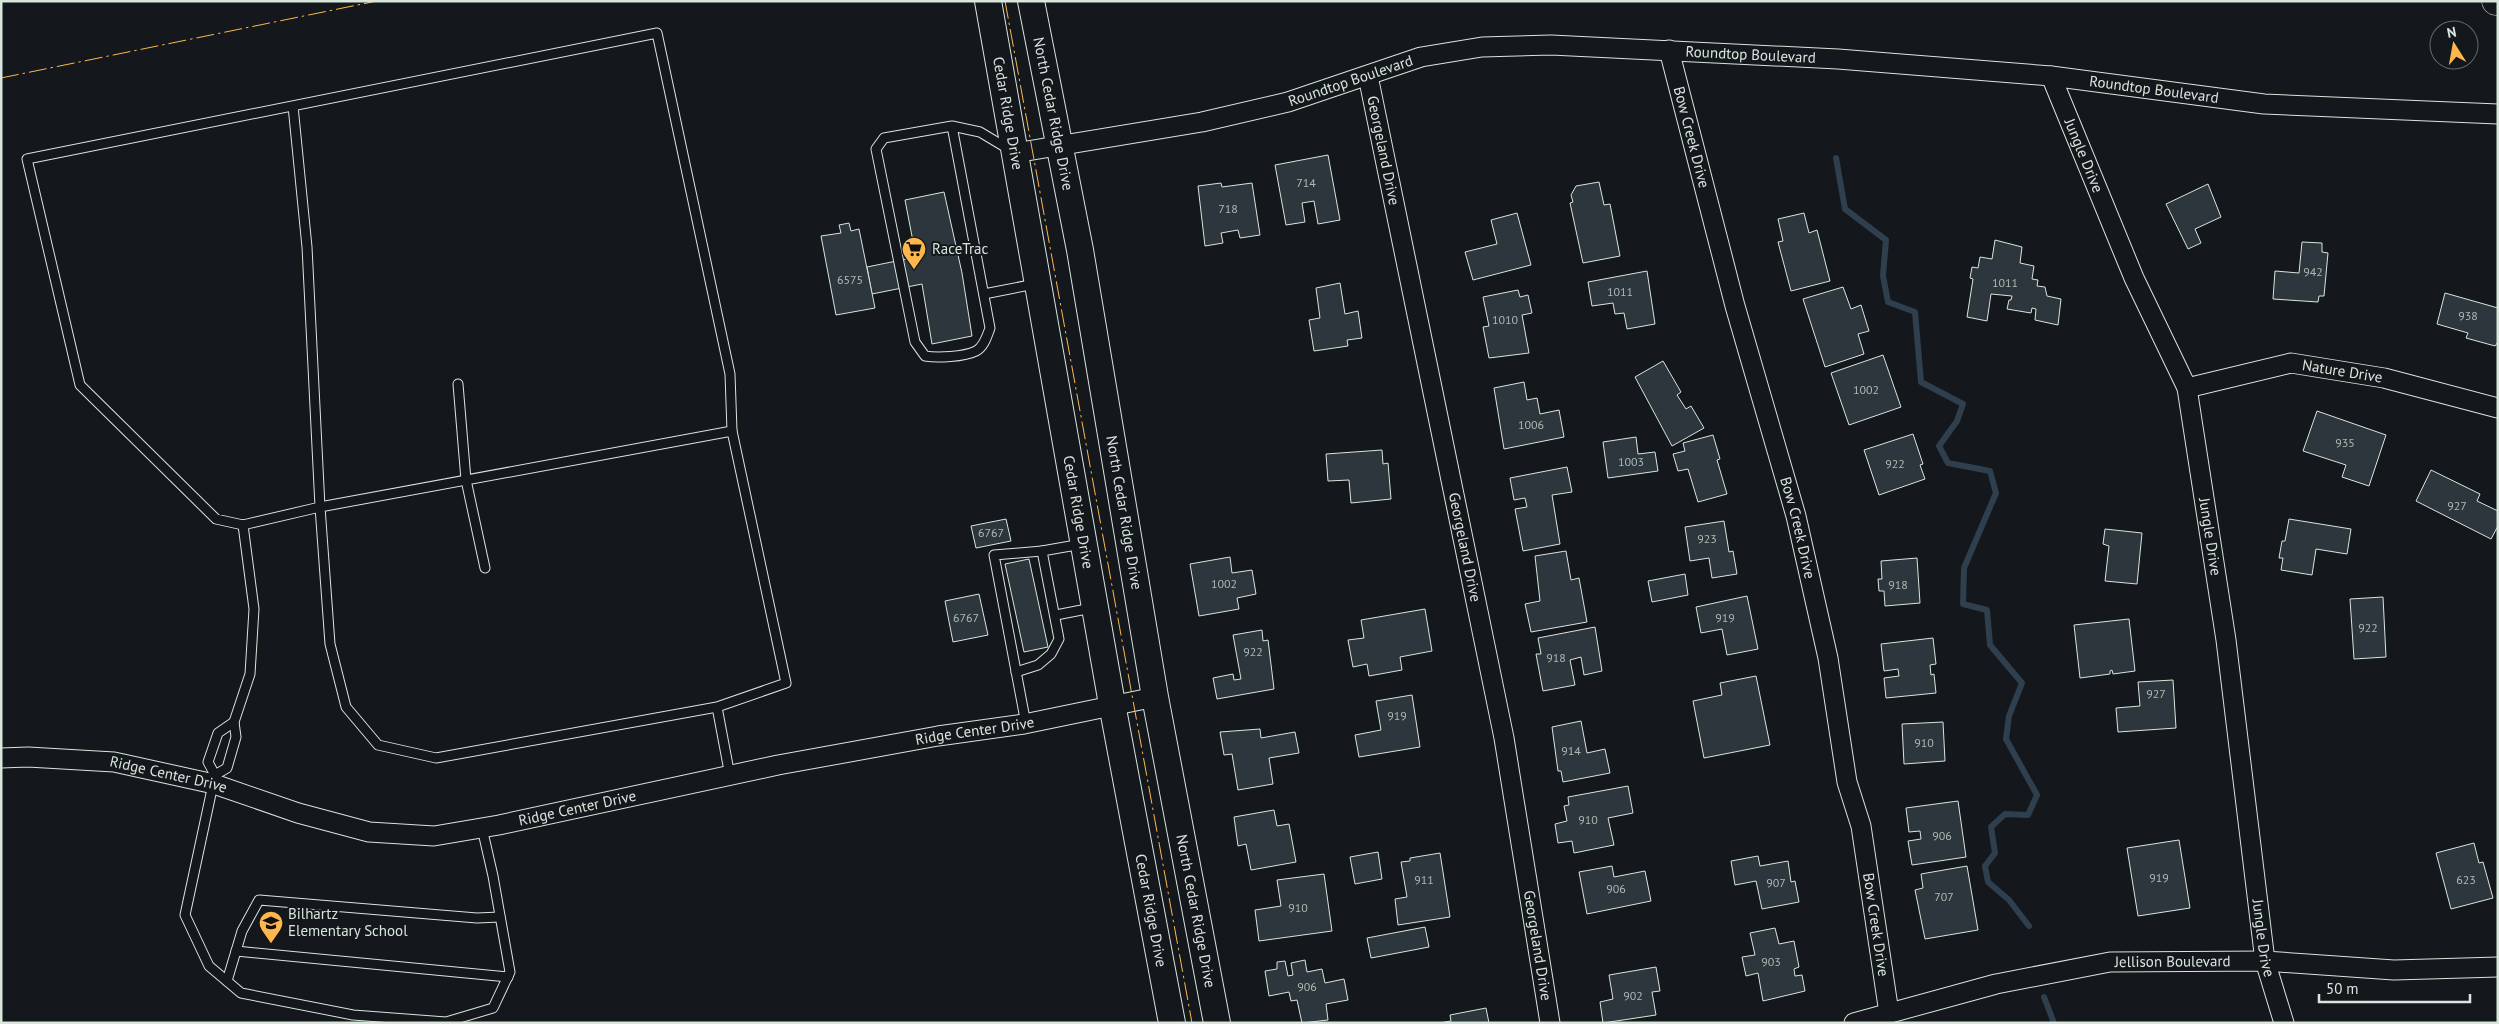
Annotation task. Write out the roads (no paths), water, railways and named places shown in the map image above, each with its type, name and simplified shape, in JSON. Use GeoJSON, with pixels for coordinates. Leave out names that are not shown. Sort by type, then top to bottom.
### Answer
{"type":"FeatureCollection","features":[{"type":"Feature","properties":{"kind":"main road","name":"Cedar Ridge Drive"},"geometry":{"type":"LineString","coordinates":[[988,1],[1112,704],[1172,1023]]}},
{"type":"Feature","properties":{"kind":"main road","name":"North Cedar Ridge Drive"},"geometry":{"type":"LineString","coordinates":[[1031,1],[1081,256],[1155,697],[1218,1023]]}},
{"type":"Feature","properties":{"kind":"street","name":"Roundtop Boulevard"},"geometry":{"type":"LineString","coordinates":[[1015,153],[1058,144],[1202,122],[1288,102],[1421,57],[1482,47],[1551,45],[1615,50],[1669,50],[1838,59],[2051,76],[2264,104],[2498,114]]}},
{"type":"Feature","properties":{"kind":"street","name":"Bow Creek Drive"},"geometry":{"type":"LineString","coordinates":[[1669,50],[1735,306],[1796,516],[1828,658],[1847,782],[1861,826],[1889,1013]]}},
{"type":"Feature","properties":{"kind":"street","name":"Georgeland Drive"},"geometry":{"type":"LineString","coordinates":[[1368,76],[1504,738],[1550,1023]]}},
{"type":"Feature","properties":{"kind":"street","name":"Jungle Drive"},"geometry":{"type":"LineString","coordinates":[[2051,76],[2134,278],[2187,388],[2226,640],[2265,961],[2284,1023]]}},
{"type":"Feature","properties":{"kind":"street","name":"Nature Drive"},"geometry":{"type":"LineString","coordinates":[[2187,388],[2291,363],[2384,378],[2498,408]]}},
{"type":"Feature","properties":{"kind":"street","name":"Ridge Center Drive"},"geometry":{"type":"LineString","coordinates":[[1,758],[28,757],[114,762],[214,780],[298,813],[369,832],[434,836],[482,828],[730,776],[938,736],[1026,724],[1112,704],[1155,697]]}},
{"type":"Feature","properties":{"kind":"street","name":"Jellison Boulevard"},"geometry":{"type":"LineString","coordinates":[[1854,1023],[1996,984],[2110,962],[2265,961],[2394,970],[2498,967]]}},
{"type":"Feature","properties":{"kind":"lane"},"geometry":{"type":"LineString","coordinates":[[294,106],[307,247],[320,507],[330,644],[346,708],[378,745],[436,758],[717,706],[786,683],[732,431],[730,374],[657,33],[26,159],[80,385],[216,519],[243,525],[320,507],[732,431]]}},
{"type":"Feature","properties":{"kind":"lane"},"geometry":{"type":"LineString","coordinates":[[952,126],[990,328],[985,341],[976,351],[937,358],[925,356],[915,342],[876,148],[884,138],[952,126],[980,132],[1015,153]]}},
{"type":"Feature","properties":{"kind":"lane"},"geometry":{"type":"LineString","coordinates":[[984,294],[1039,283]]}},
{"type":"Feature","properties":{"kind":"lane"},"geometry":{"type":"LineString","coordinates":[[458,384],[466,480],[485,568]]}},
{"type":"Feature","properties":{"kind":"lane"},"geometry":{"type":"LineString","coordinates":[[214,780],[227,768],[236,738],[234,722],[250,674],[254,609],[243,525]]}},
{"type":"Feature","properties":{"kind":"lane"},"geometry":{"type":"LineString","coordinates":[[1026,724],[994,555],[1042,551],[1084,544]]}},
{"type":"Feature","properties":{"kind":"lane"},"geometry":{"type":"LineString","coordinates":[[1016,672],[1038,665],[1051,654],[1059,639],[1056,615],[1042,551]]}},
{"type":"Feature","properties":{"kind":"lane"},"geometry":{"type":"LineString","coordinates":[[1056,615],[1096,608]]}},
{"type":"Feature","properties":{"kind":"lane"},"geometry":{"type":"LineString","coordinates":[[717,706],[730,776]]}},
{"type":"Feature","properties":{"kind":"lane"},"geometry":{"type":"LineString","coordinates":[[234,722],[218,733],[208,762],[214,780],[185,915],[209,966],[242,993],[354,1015],[446,1022],[493,1008],[510,972],[482,828]]}},
{"type":"Feature","properties":{"kind":"lane"},"geometry":{"type":"LineString","coordinates":[[227,981],[242,931],[259,900],[477,918],[500,917]]}},
{"type":"Feature","properties":{"kind":"lane"},"geometry":{"type":"LineString","coordinates":[[236,951],[508,976]]}},
{"type":"Feature","properties":{"kind":"waterway"},"geometry":{"type":"LineString","coordinates":[[1836,158],[1845,209],[1886,240],[1883,276],[1888,302],[1915,312],[1921,382],[1963,404],[1957,421],[1939,446],[1948,463],[1990,471],[1996,493],[1964,568],[1963,604],[1987,610],[1990,645],[2022,683],[2009,716],[2006,739],[2037,795],[2028,815],[2005,814],[1991,827],[1995,853],[1985,866],[1988,882],[2009,900],[2029,926]]}},
{"type":"Feature","properties":{"kind":"waterway"},"geometry":{"type":"LineString","coordinates":[[2044,997],[2054,1023]]}},
{"type":"Feature","properties":{"kind":"place","name":"RaceTrac"},"geometry":{"type":"Point","coordinates":[914,270]}},
{"type":"Feature","properties":{"kind":"place","name":"Bilhartz Elementary School"},"geometry":{"type":"Point","coordinates":[271,944]}}]}
